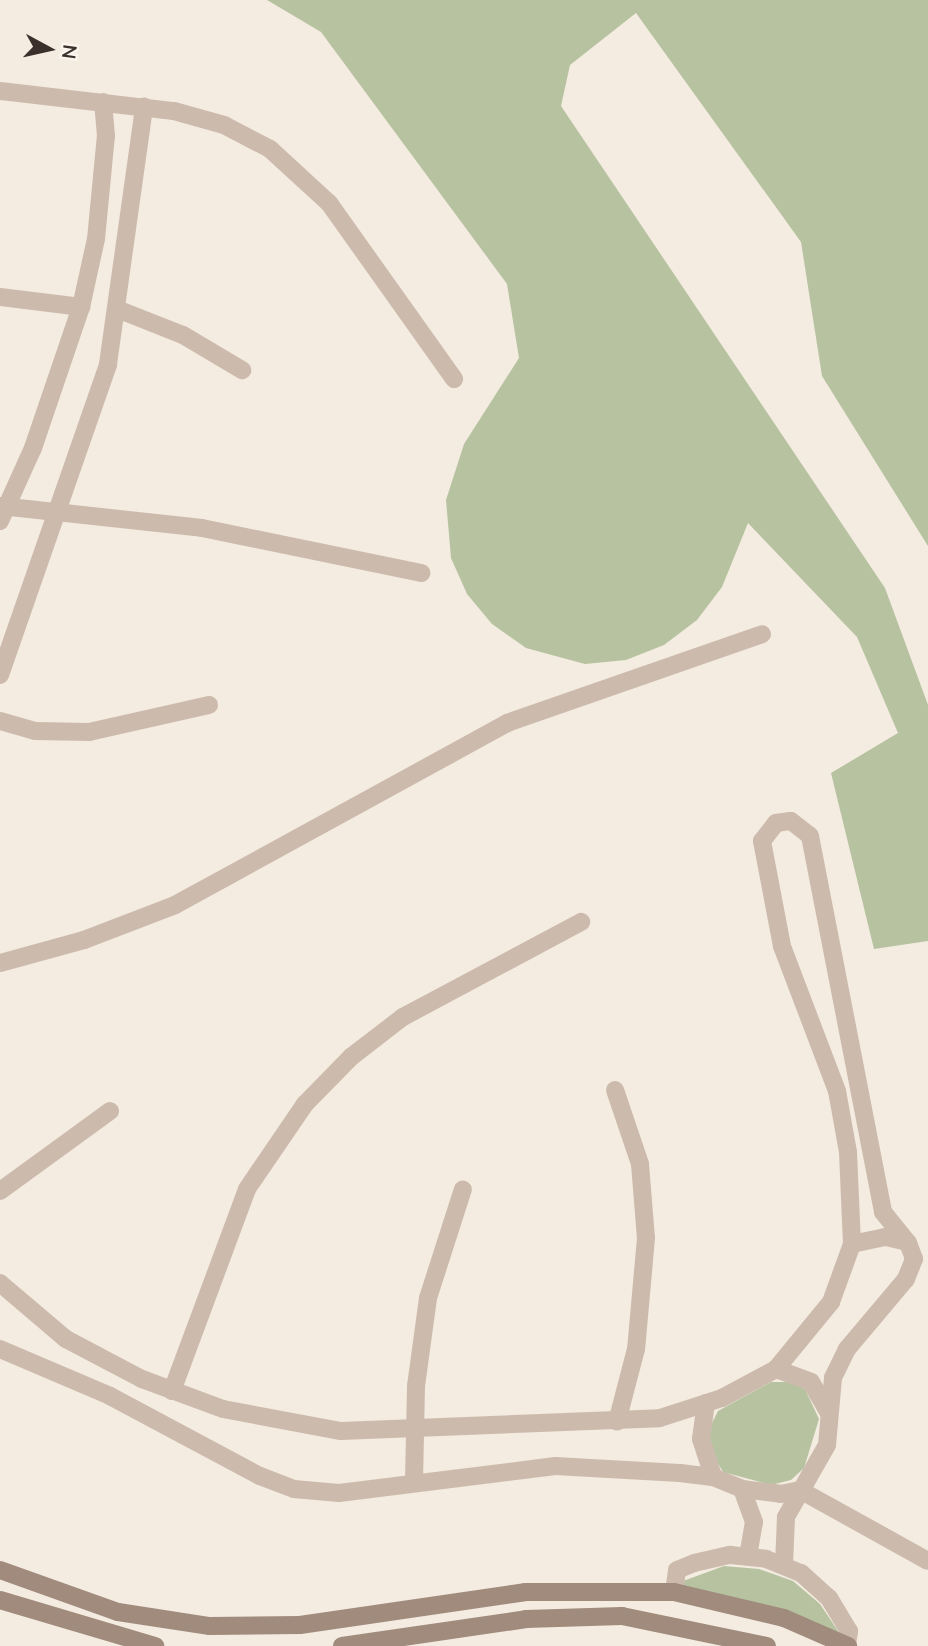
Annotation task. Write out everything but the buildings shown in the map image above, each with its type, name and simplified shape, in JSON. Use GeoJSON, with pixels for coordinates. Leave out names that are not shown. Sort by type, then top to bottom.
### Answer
{"type":"FeatureCollection","features":[{"type":"Feature","properties":{"kind":"street"},"geometry":{"type":"LineString","coordinates":[[0,91],[144,107],[224,125],[292,165],[329,203],[454,379]]}},
{"type":"Feature","properties":{"kind":"street"},"geometry":{"type":"LineString","coordinates":[[103,102],[106,136],[96,239],[81,307],[33,448],[2,511],[57,508],[263,539],[422,573]]}},
{"type":"Feature","properties":{"kind":"street"},"geometry":{"type":"LineString","coordinates":[[0,675],[108,364],[144,107]]}},
{"type":"Feature","properties":{"kind":"street"},"geometry":{"type":"LineString","coordinates":[[0,297],[81,307]]}},
{"type":"Feature","properties":{"kind":"street"},"geometry":{"type":"LineString","coordinates":[[117,309],[183,335],[242,370]]}},
{"type":"Feature","properties":{"kind":"street"},"geometry":{"type":"LineString","coordinates":[[0,962],[83,940],[175,905],[519,717],[762,634]]}},
{"type":"Feature","properties":{"kind":"street"},"geometry":{"type":"LineString","coordinates":[[0,721],[35,731],[89,732],[209,705]]}},
{"type":"Feature","properties":{"kind":"street"},"geometry":{"type":"LineString","coordinates":[[0,1283],[66,1339],[172,1391],[223,1409],[302,1427],[381,1434],[660,1418],[706,1404],[776,1369],[831,1302],[852,1244],[839,1101],[782,946],[762,841],[769,827],[783,820],[799,824],[810,836],[883,1212],[908,1243],[920,1269],[847,1349],[833,1378],[827,1445],[800,1490],[782,1531],[784,1565]]}},
{"type":"Feature","properties":{"kind":"street"},"geometry":{"type":"LineString","coordinates":[[172,1391],[247,1189],[305,1104],[351,1057],[403,1017],[581,922]]}},
{"type":"Feature","properties":{"kind":"street"},"geometry":{"type":"LineString","coordinates":[[615,1090],[640,1164],[646,1238],[638,1337],[618,1422]]}},
{"type":"Feature","properties":{"kind":"street"},"geometry":{"type":"LineString","coordinates":[[0,1191],[110,1111]]}},
{"type":"Feature","properties":{"kind":"street"},"geometry":{"type":"LineString","coordinates":[[414,1482],[414,1431],[428,1298],[463,1189]]}},
{"type":"Feature","properties":{"kind":"street"},"geometry":{"type":"LineString","coordinates":[[852,1244],[886,1237],[908,1243]]}},
{"type":"Feature","properties":{"kind":"street"},"geometry":{"type":"LineString","coordinates":[[0,1349],[110,1396],[260,1476],[294,1489],[339,1493],[555,1466],[713,1476],[742,1489],[781,1494],[800,1490],[928,1561]]}},
{"type":"Feature","properties":{"kind":"street"},"geometry":{"type":"LineString","coordinates":[[776,1369],[811,1382],[829,1416]]}},
{"type":"Feature","properties":{"kind":"street"},"geometry":{"type":"LineString","coordinates":[[706,1404],[702,1439],[713,1476]]}},
{"type":"Feature","properties":{"kind":"street"},"geometry":{"type":"LineString","coordinates":[[742,1489],[754,1522],[748,1556]]}},
{"type":"Feature","properties":{"kind":"street"},"geometry":{"type":"LineString","coordinates":[[0,1570],[118,1612],[210,1626],[300,1625],[525,1592],[674,1592],[785,1618],[847,1646],[849,1631],[829,1598],[784,1565],[748,1556],[712,1557],[677,1570],[674,1592],[675,1611],[685,1625]]}},
{"type":"Feature","properties":{"kind":"street"},"geometry":{"type":"LineString","coordinates":[[0,1600],[155,1646]]}},
{"type":"Feature","properties":{"kind":"street"},"geometry":{"type":"LineString","coordinates":[[342,1646],[526,1619],[622,1616],[685,1625],[767,1646]]}},
{"type":"Feature","properties":{"kind":"green space"},"geometry":{"type":"Polygon","coordinates":[[[267,0],[928,0],[928,546],[822,376],[801,242],[636,13],[570,65],[561,106],[885,588],[928,705],[928,941],[874,949],[831,773],[898,733],[857,637],[748,523],[722,587],[697,620],[664,645],[626,660],[585,664],[526,648],[492,624],[467,594],[451,558],[446,500],[464,444],[519,358],[507,284],[321,32],[267,0]]]}},
{"type":"Feature","properties":{"kind":"green space"},"geometry":{"type":"Polygon","coordinates":[[[771,1382],[789,1382],[805,1389],[819,1419],[804,1468],[791,1480],[771,1485],[723,1472],[709,1448],[709,1429],[718,1411],[771,1382]]]}},
{"type":"Feature","properties":{"kind":"green space"},"geometry":{"type":"Polygon","coordinates":[[[724,1566],[759,1569],[793,1581],[820,1604],[840,1634],[753,1603],[675,1584],[724,1566]]]}}]}
